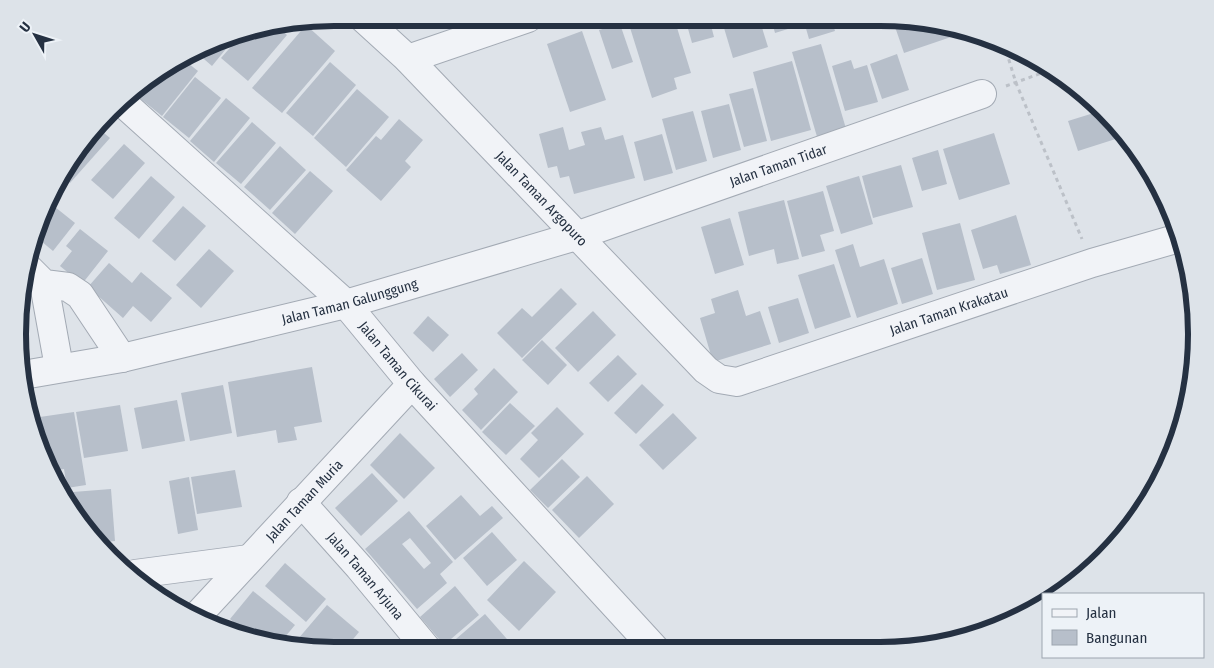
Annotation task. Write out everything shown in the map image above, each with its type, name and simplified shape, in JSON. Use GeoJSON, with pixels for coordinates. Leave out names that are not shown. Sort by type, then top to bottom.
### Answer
{"type":"FeatureCollection","features":[{"type":"Feature","properties":{"kind":"street","name":"Jalan Taman Argopuro"},"geometry":{"type":"LineString","coordinates":[[372,26],[408,59],[706,370],[719,379]]}},
{"type":"Feature","properties":{"kind":"street"},"geometry":{"type":"LineString","coordinates":[[408,59],[505,26]]}},
{"type":"Feature","properties":{"kind":"street","name":"Jalan Taman Tidar"},"geometry":{"type":"LineString","coordinates":[[576,236],[982,94]]}},
{"type":"Feature","properties":{"kind":"street","name":"Jalan Taman Cikurai"},"geometry":{"type":"LineString","coordinates":[[127,107],[346,304],[412,384],[649,642]]}},
{"type":"Feature","properties":{"kind":"street","name":"Jalan Taman Galunggung"},"geometry":{"type":"LineString","coordinates":[[29,374],[59,367],[122,358],[346,304],[576,236]]}},
{"type":"Feature","properties":{"kind":"street","name":"Jalan Taman Krakatau"},"geometry":{"type":"LineString","coordinates":[[719,379],[737,382],[1092,263],[1173,240]]}},
{"type":"Feature","properties":{"kind":"street"},"geometry":{"type":"LineString","coordinates":[[35,276],[68,287],[80,295],[122,358]]}},
{"type":"Feature","properties":{"kind":"street"},"geometry":{"type":"LineString","coordinates":[[35,276],[59,367]]}},
{"type":"Feature","properties":{"kind":"street","name":"Jalan Taman Muria"},"geometry":{"type":"LineString","coordinates":[[201,611],[412,384]]}},
{"type":"Feature","properties":{"kind":"street","name":"Jalan Taman Arjuna"},"geometry":{"type":"LineString","coordinates":[[301,502],[359,567],[420,642]]}},
{"type":"Feature","properties":{"kind":"street"},"geometry":{"type":"LineString","coordinates":[[141,573],[249,559]]}},
{"type":"Feature","properties":{"kind":"path"},"geometry":{"type":"LineString","coordinates":[[1007,54],[1016,83],[1092,263]]}},
{"type":"Feature","properties":{"kind":"path"},"geometry":{"type":"LineString","coordinates":[[982,94],[1043,73]]}},
{"type":"Feature","properties":{"kind":"building"},"geometry":{"type":"Polygon","coordinates":[[[621,26],[633,62],[612,69],[599,30],[621,26]]]}},
{"type":"Feature","properties":{"kind":"building"},"geometry":{"type":"Polygon","coordinates":[[[630,26],[676,26],[691,73],[674,78],[677,89],[652,98],[630,26]]]}},
{"type":"Feature","properties":{"kind":"building"},"geometry":{"type":"Polygon","coordinates":[[[687,26],[711,26],[714,37],[692,43],[687,26]]]}},
{"type":"Feature","properties":{"kind":"building"},"geometry":{"type":"Polygon","coordinates":[[[723,26],[761,26],[768,47],[733,58],[723,26]]]}},
{"type":"Feature","properties":{"kind":"building"},"geometry":{"type":"Polygon","coordinates":[[[773,26],[798,26],[775,33],[773,26]]]}},
{"type":"Feature","properties":{"kind":"building"},"geometry":{"type":"Polygon","coordinates":[[[805,26],[833,26],[835,31],[809,39],[805,26]]]}},
{"type":"Feature","properties":{"kind":"building"},"geometry":{"type":"Polygon","coordinates":[[[895,27],[950,35],[951,37],[904,53],[895,27]]]}},
{"type":"Feature","properties":{"kind":"building"},"geometry":{"type":"Polygon","coordinates":[[[303,28],[309,28],[335,51],[282,113],[252,88],[303,28]]]}},
{"type":"Feature","properties":{"kind":"building"},"geometry":{"type":"Polygon","coordinates":[[[282,31],[287,35],[248,81],[221,58],[235,43],[274,32],[282,31]]]}},
{"type":"Feature","properties":{"kind":"building"},"geometry":{"type":"Polygon","coordinates":[[[582,31],[606,100],[570,112],[547,44],[582,31]]]}},
{"type":"Feature","properties":{"kind":"building"},"geometry":{"type":"Polygon","coordinates":[[[821,44],[847,132],[818,140],[792,52],[821,44]]]}},
{"type":"Feature","properties":{"kind":"building"},"geometry":{"type":"Polygon","coordinates":[[[229,45],[212,66],[201,57],[229,45]]]}},
{"type":"Feature","properties":{"kind":"building"},"geometry":{"type":"Polygon","coordinates":[[[897,54],[909,90],[882,99],[870,64],[897,54]]]}},
{"type":"Feature","properties":{"kind":"building"},"geometry":{"type":"Polygon","coordinates":[[[851,60],[854,69],[867,65],[878,102],[845,111],[832,66],[851,60]]]}},
{"type":"Feature","properties":{"kind":"building"},"geometry":{"type":"Polygon","coordinates":[[[792,61],[811,130],[771,141],[753,72],[792,61]]]}},
{"type":"Feature","properties":{"kind":"building"},"geometry":{"type":"Polygon","coordinates":[[[330,62],[356,85],[313,136],[286,113],[330,62]]]}},
{"type":"Feature","properties":{"kind":"building"},"geometry":{"type":"Polygon","coordinates":[[[188,63],[198,71],[162,116],[138,97],[163,78],[188,63]]]}},
{"type":"Feature","properties":{"kind":"building"},"geometry":{"type":"Polygon","coordinates":[[[195,77],[221,98],[189,138],[163,117],[195,77]]]}},
{"type":"Feature","properties":{"kind":"building"},"geometry":{"type":"Polygon","coordinates":[[[753,88],[767,141],[744,147],[729,94],[753,88]]]}},
{"type":"Feature","properties":{"kind":"building"},"geometry":{"type":"Polygon","coordinates":[[[357,89],[389,117],[346,167],[314,138],[357,89]]]}},
{"type":"Feature","properties":{"kind":"building"},"geometry":{"type":"Polygon","coordinates":[[[226,98],[250,118],[214,162],[190,141],[226,98]]]}},
{"type":"Feature","properties":{"kind":"building"},"geometry":{"type":"Polygon","coordinates":[[[729,104],[741,150],[713,158],[701,111],[729,104]]]}},
{"type":"Feature","properties":{"kind":"building"},"geometry":{"type":"Polygon","coordinates":[[[693,111],[707,161],[676,170],[662,119],[693,111]]]}},
{"type":"Feature","properties":{"kind":"building"},"geometry":{"type":"Polygon","coordinates":[[[1094,113],[1117,139],[1078,151],[1068,121],[1094,113]]]}},
{"type":"Feature","properties":{"kind":"building"},"geometry":{"type":"Polygon","coordinates":[[[399,119],[423,140],[405,161],[411,167],[381,201],[346,170],[376,136],[381,140],[399,119]]]}},
{"type":"Feature","properties":{"kind":"building"},"geometry":{"type":"Polygon","coordinates":[[[252,122],[276,143],[241,184],[216,163],[252,122]]]}},
{"type":"Feature","properties":{"kind":"building"},"geometry":{"type":"Polygon","coordinates":[[[563,127],[569,150],[585,145],[581,132],[601,127],[605,140],[623,135],[635,178],[574,194],[569,176],[560,178],[557,166],[548,168],[539,134],[563,127]]]}},
{"type":"Feature","properties":{"kind":"building"},"geometry":{"type":"Polygon","coordinates":[[[102,132],[110,138],[70,183],[67,180],[102,132]]]}},
{"type":"Feature","properties":{"kind":"building"},"geometry":{"type":"Polygon","coordinates":[[[994,133],[1010,184],[959,200],[943,149],[994,133]]]}},
{"type":"Feature","properties":{"kind":"building"},"geometry":{"type":"Polygon","coordinates":[[[662,134],[673,173],[644,181],[634,142],[662,134]]]}},
{"type":"Feature","properties":{"kind":"building"},"geometry":{"type":"Polygon","coordinates":[[[124,144],[145,163],[113,199],[91,180],[124,144]]]}},
{"type":"Feature","properties":{"kind":"building"},"geometry":{"type":"Polygon","coordinates":[[[280,146],[306,170],[270,210],[244,187],[280,146]]]}},
{"type":"Feature","properties":{"kind":"building"},"geometry":{"type":"Polygon","coordinates":[[[938,150],[947,184],[922,191],[912,158],[938,150]]]}},
{"type":"Feature","properties":{"kind":"building"},"geometry":{"type":"Polygon","coordinates":[[[901,165],[913,207],[873,218],[862,176],[901,165]]]}},
{"type":"Feature","properties":{"kind":"building"},"geometry":{"type":"Polygon","coordinates":[[[310,171],[333,191],[295,234],[272,213],[310,171]]]}},
{"type":"Feature","properties":{"kind":"building"},"geometry":{"type":"Polygon","coordinates":[[[151,176],[175,197],[139,239],[114,218],[151,176]]]}},
{"type":"Feature","properties":{"kind":"building"},"geometry":{"type":"Polygon","coordinates":[[[859,176],[873,224],[841,234],[826,186],[859,176]]]}},
{"type":"Feature","properties":{"kind":"building"},"geometry":{"type":"Polygon","coordinates":[[[823,191],[834,231],[820,235],[825,251],[802,257],[787,201],[823,191]]]}},
{"type":"Feature","properties":{"kind":"building"},"geometry":{"type":"Polygon","coordinates":[[[784,200],[799,259],[777,264],[774,249],[749,256],[738,212],[784,200]]]}},
{"type":"Feature","properties":{"kind":"building"},"geometry":{"type":"Polygon","coordinates":[[[54,206],[75,223],[53,251],[41,241],[54,206]]]}},
{"type":"Feature","properties":{"kind":"building"},"geometry":{"type":"Polygon","coordinates":[[[183,206],[206,226],[175,261],[152,241],[183,206]]]}},
{"type":"Feature","properties":{"kind":"building"},"geometry":{"type":"Polygon","coordinates":[[[1016,215],[1031,265],[1000,274],[997,265],[983,269],[971,230],[1016,215]]]}},
{"type":"Feature","properties":{"kind":"building"},"geometry":{"type":"Polygon","coordinates":[[[730,218],[744,265],[715,274],[701,227],[730,218]]]}},
{"type":"Feature","properties":{"kind":"building"},"geometry":{"type":"Polygon","coordinates":[[[960,223],[975,280],[937,290],[922,233],[960,223]]]}},
{"type":"Feature","properties":{"kind":"building"},"geometry":{"type":"Polygon","coordinates":[[[80,229],[108,251],[82,284],[60,266],[72,251],[66,246],[80,229]]]}},
{"type":"Feature","properties":{"kind":"building"},"geometry":{"type":"Polygon","coordinates":[[[853,244],[860,267],[884,259],[898,304],[857,318],[835,250],[853,244]]]}},
{"type":"Feature","properties":{"kind":"building"},"geometry":{"type":"Polygon","coordinates":[[[209,249],[234,271],[201,308],[176,285],[209,249]]]}},
{"type":"Feature","properties":{"kind":"building"},"geometry":{"type":"Polygon","coordinates":[[[922,258],[933,294],[902,304],[891,268],[922,258]]]}},
{"type":"Feature","properties":{"kind":"building"},"geometry":{"type":"Polygon","coordinates":[[[109,263],[132,283],[141,272],[172,298],[151,322],[133,306],[123,318],[88,287],[109,263]]]}},
{"type":"Feature","properties":{"kind":"building"},"geometry":{"type":"Polygon","coordinates":[[[834,264],[851,317],[815,329],[798,275],[834,264]]]}},
{"type":"Feature","properties":{"kind":"building"},"geometry":{"type":"Polygon","coordinates":[[[561,288],[577,304],[522,358],[497,333],[522,308],[532,317],[561,288]]]}},
{"type":"Feature","properties":{"kind":"building"},"geometry":{"type":"Polygon","coordinates":[[[738,290],[746,316],[760,311],[771,344],[713,362],[700,318],[715,313],[711,299],[738,290]]]}},
{"type":"Feature","properties":{"kind":"building"},"geometry":{"type":"Polygon","coordinates":[[[798,298],[809,333],[779,343],[768,307],[798,298]]]}},
{"type":"Feature","properties":{"kind":"building"},"geometry":{"type":"Polygon","coordinates":[[[593,311],[616,335],[578,372],[555,348],[593,311]]]}},
{"type":"Feature","properties":{"kind":"building"},"geometry":{"type":"Polygon","coordinates":[[[428,316],[449,335],[433,352],[413,333],[428,316]]]}},
{"type":"Feature","properties":{"kind":"building"},"geometry":{"type":"Polygon","coordinates":[[[542,340],[567,365],[548,385],[522,360],[542,340]]]}},
{"type":"Feature","properties":{"kind":"building"},"geometry":{"type":"Polygon","coordinates":[[[462,353],[478,370],[450,397],[434,379],[462,353]]]}},
{"type":"Feature","properties":{"kind":"building"},"geometry":{"type":"Polygon","coordinates":[[[618,355],[637,374],[608,402],[589,383],[618,355]]]}},
{"type":"Feature","properties":{"kind":"building"},"geometry":{"type":"Polygon","coordinates":[[[312,367],[322,422],[294,427],[297,440],[278,443],[276,430],[237,437],[228,382],[312,367]]]}},
{"type":"Feature","properties":{"kind":"building"},"geometry":{"type":"Polygon","coordinates":[[[494,368],[518,392],[481,430],[462,410],[478,394],[474,389],[494,368]]]}},
{"type":"Feature","properties":{"kind":"building"},"geometry":{"type":"Polygon","coordinates":[[[642,384],[664,405],[636,434],[614,413],[642,384]]]}},
{"type":"Feature","properties":{"kind":"building"},"geometry":{"type":"Polygon","coordinates":[[[223,385],[232,433],[190,441],[181,393],[223,385]]]}},
{"type":"Feature","properties":{"kind":"building"},"geometry":{"type":"Polygon","coordinates":[[[177,400],[185,441],[142,449],[134,408],[177,400]]]}},
{"type":"Feature","properties":{"kind":"building"},"geometry":{"type":"Polygon","coordinates":[[[510,403],[535,426],[506,455],[482,432],[510,403]]]}},
{"type":"Feature","properties":{"kind":"building"},"geometry":{"type":"Polygon","coordinates":[[[120,405],[128,451],[84,458],[76,412],[120,405]]]}},
{"type":"Feature","properties":{"kind":"building"},"geometry":{"type":"Polygon","coordinates":[[[557,407],[584,434],[539,478],[520,459],[538,440],[531,433],[557,407]]]}},
{"type":"Feature","properties":{"kind":"building"},"geometry":{"type":"Polygon","coordinates":[[[74,412],[86,485],[67,488],[64,469],[58,470],[38,417],[74,412]]]}},
{"type":"Feature","properties":{"kind":"building"},"geometry":{"type":"Polygon","coordinates":[[[673,413],[697,438],[663,470],[639,445],[673,413]]]}},
{"type":"Feature","properties":{"kind":"building"},"geometry":{"type":"Polygon","coordinates":[[[400,433],[435,468],[404,499],[370,465],[400,433]]]}},
{"type":"Feature","properties":{"kind":"building"},"geometry":{"type":"Polygon","coordinates":[[[562,459],[580,477],[548,508],[530,490],[562,459]]]}},
{"type":"Feature","properties":{"kind":"building"},"geometry":{"type":"Polygon","coordinates":[[[235,470],[242,507],[197,514],[191,477],[235,470]]]}},
{"type":"Feature","properties":{"kind":"building"},"geometry":{"type":"Polygon","coordinates":[[[372,473],[398,501],[361,536],[335,508],[372,473]]]}},
{"type":"Feature","properties":{"kind":"building"},"geometry":{"type":"Polygon","coordinates":[[[587,476],[614,504],[579,538],[552,510],[587,476]]]}},
{"type":"Feature","properties":{"kind":"building"},"geometry":{"type":"Polygon","coordinates":[[[189,477],[198,530],[178,534],[169,481],[189,477]]]}},
{"type":"Feature","properties":{"kind":"building"},"geometry":{"type":"Polygon","coordinates":[[[111,489],[115,541],[107,542],[103,537],[78,505],[74,499],[73,492],[111,489]]]}},
{"type":"Feature","properties":{"kind":"building"},"geometry":{"type":"Polygon","coordinates":[[[461,495],[480,516],[492,506],[503,518],[455,560],[426,526],[461,495]]]}},
{"type":"Feature","properties":{"kind":"building"},"geometry":{"type":"Polygon","coordinates":[[[409,511],[453,562],[440,574],[447,583],[417,609],[365,549],[409,511]],[[410,538],[402,544],[424,569],[431,563],[410,538]]]}},
{"type":"Feature","properties":{"kind":"building"},"geometry":{"type":"Polygon","coordinates":[[[492,532],[517,560],[487,586],[463,558],[492,532]]]}},
{"type":"Feature","properties":{"kind":"building"},"geometry":{"type":"Polygon","coordinates":[[[524,561],[556,592],[519,631],[487,600],[524,561]]]}},
{"type":"Feature","properties":{"kind":"building"},"geometry":{"type":"Polygon","coordinates":[[[285,563],[326,599],[306,622],[265,586],[285,563]]]}},
{"type":"Feature","properties":{"kind":"building"},"geometry":{"type":"Polygon","coordinates":[[[455,586],[479,615],[448,642],[441,642],[420,617],[455,586]]]}},
{"type":"Feature","properties":{"kind":"building"},"geometry":{"type":"Polygon","coordinates":[[[253,591],[295,625],[285,638],[239,626],[230,619],[253,591]]]}},
{"type":"Feature","properties":{"kind":"building"},"geometry":{"type":"Polygon","coordinates":[[[327,605],[359,632],[351,642],[298,639],[327,605]]]}},
{"type":"Feature","properties":{"kind":"building"},"geometry":{"type":"Polygon","coordinates":[[[485,614],[510,642],[452,642],[485,614]]]}}]}
